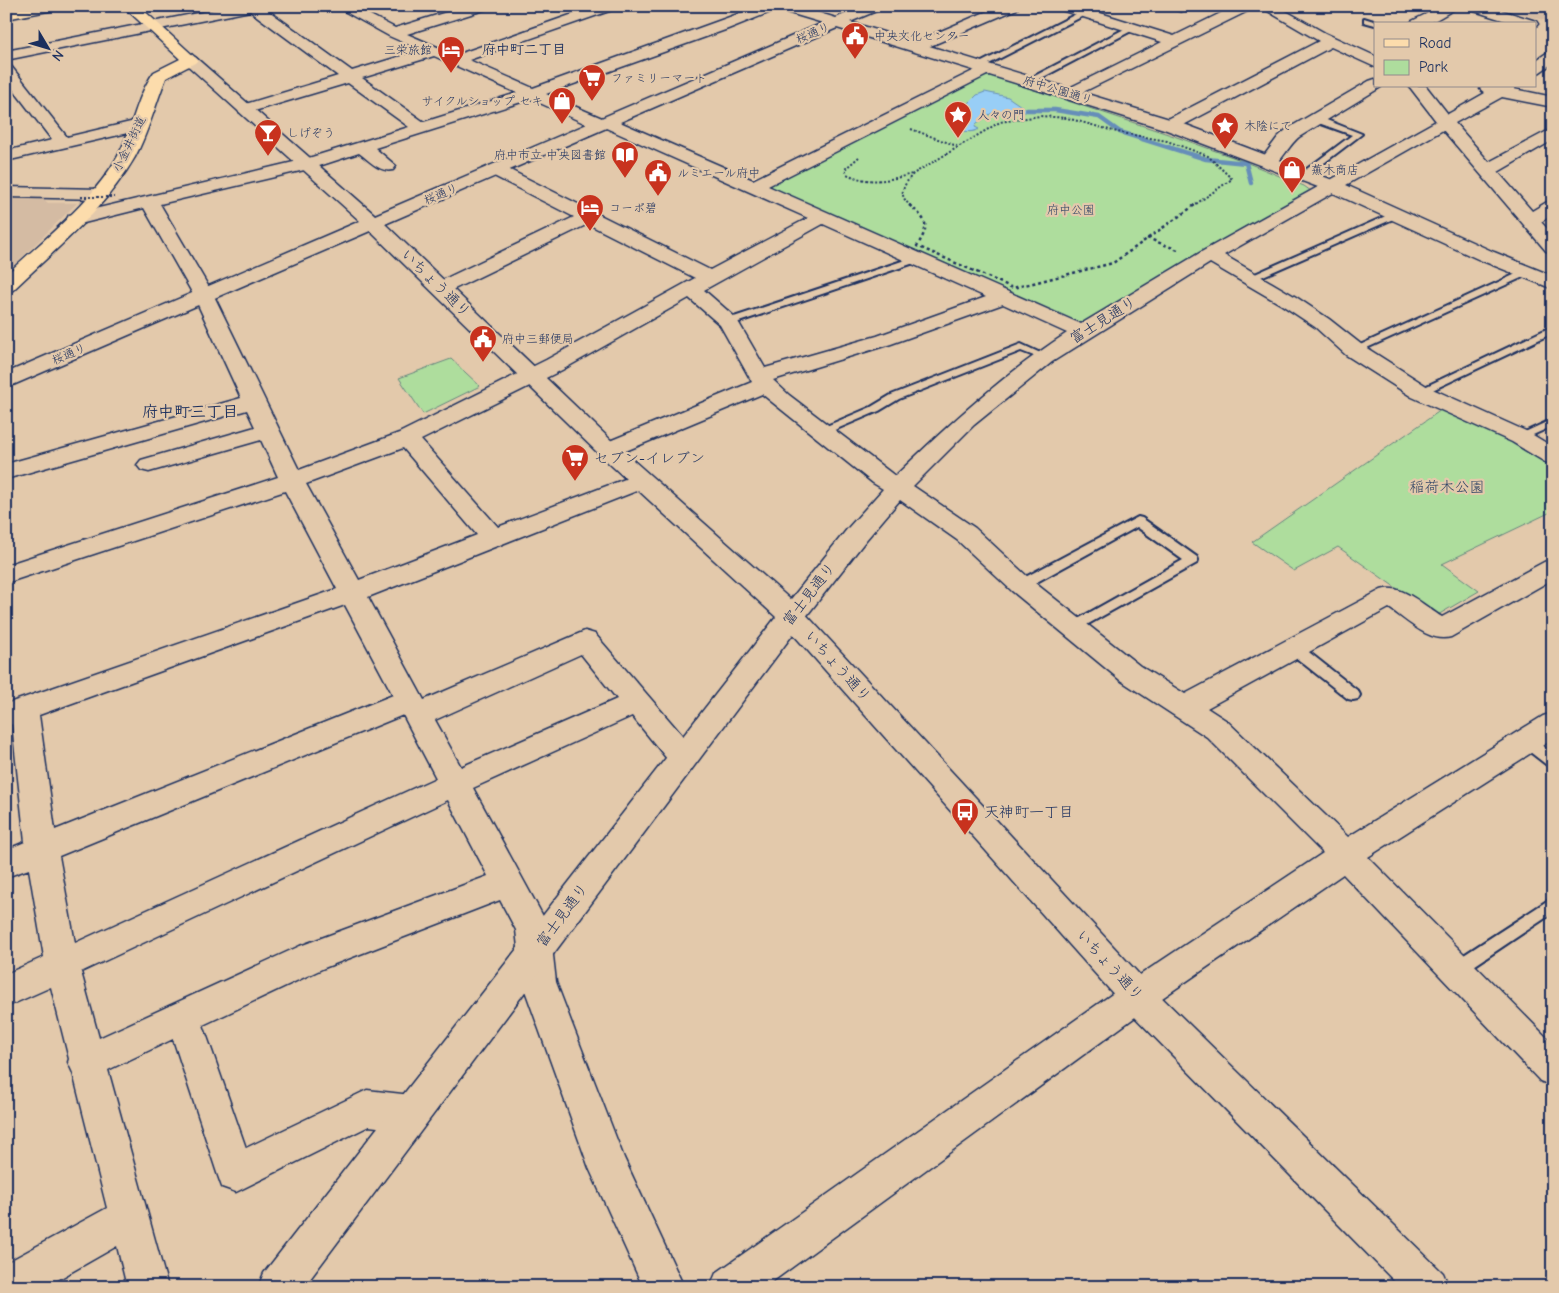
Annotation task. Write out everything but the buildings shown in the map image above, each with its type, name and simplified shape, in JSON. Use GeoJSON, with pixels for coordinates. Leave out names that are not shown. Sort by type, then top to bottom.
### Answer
{"type":"FeatureCollection","features":[{"type":"Feature","properties":{"kind":"main road"},"geometry":{"type":"LineString","coordinates":[[6,10],[26,6]]}},
{"type":"Feature","properties":{"kind":"main road"},"geometry":{"type":"LineString","coordinates":[[6,15],[53,6]]}},
{"type":"Feature","properties":{"kind":"main road"},"geometry":{"type":"LineString","coordinates":[[130,6],[190,60]]}},
{"type":"Feature","properties":{"kind":"main road","name":"小金井街道"},"geometry":{"type":"LineString","coordinates":[[6,286],[76,219],[107,195],[140,125],[159,75],[190,60]]}},
{"type":"Feature","properties":{"kind":"street"},"geometry":{"type":"LineString","coordinates":[[6,56],[254,6],[421,128]]}},
{"type":"Feature","properties":{"kind":"street"},"geometry":{"type":"LineString","coordinates":[[342,6],[394,33],[531,94],[755,186],[1082,332]]}},
{"type":"Feature","properties":{"kind":"street"},"geometry":{"type":"LineString","coordinates":[[394,33],[482,6]]}},
{"type":"Feature","properties":{"kind":"street"},"geometry":{"type":"LineString","coordinates":[[456,60],[610,6]]}},
{"type":"Feature","properties":{"kind":"street"},"geometry":{"type":"LineString","coordinates":[[76,219],[306,164],[362,147],[531,94],[773,6]]}},
{"type":"Feature","properties":{"kind":"street","name":"府中公園通り"},"geometry":{"type":"LineString","coordinates":[[781,6],[1170,125],[1269,160],[1553,283]]}},
{"type":"Feature","properties":{"kind":"street","name":"桜通り"},"geometry":{"type":"LineString","coordinates":[[6,381],[876,6]]}},
{"type":"Feature","properties":{"kind":"street"},"geometry":{"type":"LineString","coordinates":[[916,47],[1012,6]]}},
{"type":"Feature","properties":{"kind":"street"},"geometry":{"type":"LineString","coordinates":[[1062,6],[1174,41]]}},
{"type":"Feature","properties":{"kind":"street"},"geometry":{"type":"LineString","coordinates":[[1068,94],[1247,6]]}},
{"type":"Feature","properties":{"kind":"street"},"geometry":{"type":"LineString","coordinates":[[1266,6],[1330,41],[1374,62]]}},
{"type":"Feature","properties":{"kind":"street"},"geometry":{"type":"LineString","coordinates":[[1421,22],[1453,6]]}},
{"type":"Feature","properties":{"kind":"street"},"geometry":{"type":"LineString","coordinates":[[1473,6],[1527,22]]}},
{"type":"Feature","properties":{"kind":"street"},"geometry":{"type":"LineString","coordinates":[[565,37],[592,28],[572,20]]}},
{"type":"Feature","properties":{"kind":"street"},"geometry":{"type":"LineString","coordinates":[[1170,125],[1330,41]]}},
{"type":"Feature","properties":{"kind":"street"},"geometry":{"type":"LineString","coordinates":[[636,42],[655,50]]}},
{"type":"Feature","properties":{"kind":"street"},"geometry":{"type":"LineString","coordinates":[[1347,49],[1366,43]]}},
{"type":"Feature","properties":{"kind":"street"},"geometry":{"type":"LineString","coordinates":[[245,109],[435,51]]}},
{"type":"Feature","properties":{"kind":"street"},"geometry":{"type":"LineString","coordinates":[[1536,68],[1553,55]]}},
{"type":"Feature","properties":{"kind":"street","name":"いちょう通り"},"geometry":{"type":"LineString","coordinates":[[190,60],[372,222],[641,481],[792,616],[1137,996],[1428,1287]]}},
{"type":"Feature","properties":{"kind":"street"},"geometry":{"type":"LineString","coordinates":[[476,69],[494,63]]}},
{"type":"Feature","properties":{"kind":"street"},"geometry":{"type":"LineString","coordinates":[[755,186],[983,67]]}},
{"type":"Feature","properties":{"kind":"street"},"geometry":{"type":"LineString","coordinates":[[6,69],[63,143]]}},
{"type":"Feature","properties":{"kind":"street"},"geometry":{"type":"LineString","coordinates":[[1269,160],[1288,137],[1374,85]]}},
{"type":"Feature","properties":{"kind":"street"},"geometry":{"type":"LineString","coordinates":[[1419,88],[1445,122],[1553,247]]}},
{"type":"Feature","properties":{"kind":"street"},"geometry":{"type":"LineString","coordinates":[[1505,89],[1553,102]]}},
{"type":"Feature","properties":{"kind":"street","name":"富士見通り"},"geometry":{"type":"LineString","coordinates":[[278,1287],[683,757],[857,534],[898,487],[966,420],[1044,357],[1082,332],[1210,255],[1505,89]]}},
{"type":"Feature","properties":{"kind":"street"},"geometry":{"type":"LineString","coordinates":[[6,156],[140,125]]}},
{"type":"Feature","properties":{"kind":"street"},"geometry":{"type":"LineString","coordinates":[[1487,170],[1553,134]]}},
{"type":"Feature","properties":{"kind":"street"},"geometry":{"type":"LineString","coordinates":[[362,147],[387,166]]}},
{"type":"Feature","properties":{"kind":"street"},"geometry":{"type":"LineString","coordinates":[[496,170],[588,217],[700,284],[729,322],[745,353],[764,381],[781,400],[881,478],[898,487],[966,534],[1021,585],[1130,673],[1217,729],[1287,796],[1553,1068]]}},
{"type":"Feature","properties":{"kind":"street"},"geometry":{"type":"LineString","coordinates":[[6,192],[107,195]]}},
{"type":"Feature","properties":{"kind":"street"},"geometry":{"type":"LineString","coordinates":[[150,202],[204,296],[292,481],[533,929],[539,982],[608,1168],[664,1287]]}},
{"type":"Feature","properties":{"kind":"street"},"geometry":{"type":"LineString","coordinates":[[1530,221],[1553,206]]}},
{"type":"Feature","properties":{"kind":"street"},"geometry":{"type":"LineString","coordinates":[[441,288],[588,217]]}},
{"type":"Feature","properties":{"kind":"street"},"geometry":{"type":"LineString","coordinates":[[6,574],[292,481],[407,438],[530,376],[823,217]]}},
{"type":"Feature","properties":{"kind":"street"},"geometry":{"type":"LineString","coordinates":[[1210,255],[1251,278],[1322,324],[1354,350],[1420,392],[1520,437],[1553,457]]}},
{"type":"Feature","properties":{"kind":"street"},"geometry":{"type":"LineString","coordinates":[[608,450],[764,381],[1004,297]]}},
{"type":"Feature","properties":{"kind":"street"},"geometry":{"type":"LineString","coordinates":[[6,472],[255,401]]}},
{"type":"Feature","properties":{"kind":"street"},"geometry":{"type":"LineString","coordinates":[[149,466],[269,430]]}},
{"type":"Feature","properties":{"kind":"street"},"geometry":{"type":"LineString","coordinates":[[407,438],[494,538]]}},
{"type":"Feature","properties":{"kind":"street"},"geometry":{"type":"LineString","coordinates":[[148,1287],[86,1062],[62,965],[15,711],[352,593],[641,481]]}},
{"type":"Feature","properties":{"kind":"street"},"geometry":{"type":"LineString","coordinates":[[1184,708],[1390,596],[1441,630],[1553,568]]}},
{"type":"Feature","properties":{"kind":"street"},"geometry":{"type":"LineString","coordinates":[[6,864],[585,641],[683,757]]}},
{"type":"Feature","properties":{"kind":"street"},"geometry":{"type":"LineString","coordinates":[[6,991],[454,783],[637,702]]}},
{"type":"Feature","properties":{"kind":"street"},"geometry":{"type":"LineString","coordinates":[[730,1287],[1137,996],[1344,856],[1553,724]]}},
{"type":"Feature","properties":{"kind":"street"},"geometry":{"type":"LineString","coordinates":[[86,1062],[312,957],[508,883]]}},
{"type":"Feature","properties":{"kind":"street"},"geometry":{"type":"LineString","coordinates":[[183,1017],[236,1173],[367,1108],[411,1113]]}},
{"type":"Feature","properties":{"kind":"street"},"geometry":{"type":"LineString","coordinates":[[6,1286],[128,1218]]}},
{"type":"Feature","properties":{"kind":"lane"},"geometry":{"type":"LineString","coordinates":[[1169,6],[1181,10],[1189,6]]}},
{"type":"Feature","properties":{"kind":"lane"},"geometry":{"type":"LineString","coordinates":[[983,67],[1085,13]]}},
{"type":"Feature","properties":{"kind":"lane"},"geometry":{"type":"LineString","coordinates":[[1367,20],[1374,22]]}},
{"type":"Feature","properties":{"kind":"lane"},"geometry":{"type":"LineString","coordinates":[[1029,81],[1133,28]]}},
{"type":"Feature","properties":{"kind":"lane"},"geometry":{"type":"LineString","coordinates":[[1303,176],[1358,134],[1316,119]]}},
{"type":"Feature","properties":{"kind":"lane"},"geometry":{"type":"LineString","coordinates":[[1251,278],[1397,214]]}},
{"type":"Feature","properties":{"kind":"lane"},"geometry":{"type":"LineString","coordinates":[[729,322],[917,258]]}},
{"type":"Feature","properties":{"kind":"lane"},"geometry":{"type":"LineString","coordinates":[[1354,350],[1527,272]]}},
{"type":"Feature","properties":{"kind":"lane"},"geometry":{"type":"LineString","coordinates":[[1420,392],[1553,329]]}},
{"type":"Feature","properties":{"kind":"lane"},"geometry":{"type":"LineString","coordinates":[[821,432],[875,409],[895,397],[1021,347],[1044,357]]}},
{"type":"Feature","properties":{"kind":"lane"},"geometry":{"type":"LineString","coordinates":[[1520,437],[1553,422]]}},
{"type":"Feature","properties":{"kind":"lane"},"geometry":{"type":"LineString","coordinates":[[1021,585],[1138,521],[1192,560],[1074,627]]}},
{"type":"Feature","properties":{"kind":"lane"},"geometry":{"type":"LineString","coordinates":[[1295,649],[1353,694]]}},
{"type":"Feature","properties":{"kind":"lane"},"geometry":{"type":"LineString","coordinates":[[1526,741],[1553,762]]}},
{"type":"Feature","properties":{"kind":"lane"},"geometry":{"type":"LineString","coordinates":[[1456,969],[1553,904]]}},
{"type":"Feature","properties":{"kind":"path"},"geometry":{"type":"LineString","coordinates":[[1049,116],[1051,111]]}},
{"type":"Feature","properties":{"kind":"path"},"geometry":{"type":"LineString","coordinates":[[1208,156],[1167,141],[1117,132],[1082,122],[1049,116],[1017,118],[1000,122],[913,174],[903,183],[901,192],[904,200],[924,219],[926,225],[924,235],[917,246],[1013,288],[1113,263],[1232,178],[1213,160]]}},
{"type":"Feature","properties":{"kind":"path"},"geometry":{"type":"LineString","coordinates":[[906,127],[957,146]]}},
{"type":"Feature","properties":{"kind":"path"},"geometry":{"type":"LineString","coordinates":[[859,157],[845,169],[847,174],[863,181],[881,181],[913,174]]}},
{"type":"Feature","properties":{"kind":"path"},"geometry":{"type":"LineString","coordinates":[[80,197],[107,195]]}},
{"type":"Feature","properties":{"kind":"path"},"geometry":{"type":"LineString","coordinates":[[1147,238],[1184,252]]}},
{"type":"Feature","properties":{"kind":"shaded area"},"geometry":{"type":"Polygon","coordinates":[[[1495,6],[1553,6],[1553,23],[1495,6]]]}},
{"type":"Feature","properties":{"kind":"shaded area"},"geometry":{"type":"Polygon","coordinates":[[[6,196],[41,197],[48,203],[77,203],[6,273],[6,196]]]}},
{"type":"Feature","properties":{"kind":"green space","name":"府中公園"},"geometry":{"type":"Polygon","coordinates":[[[992,76],[1238,159],[1304,186],[1311,191],[1083,323],[1072,323],[768,188],[767,185],[981,77],[992,76]]]}},
{"type":"Feature","properties":{"kind":"green space"},"geometry":{"type":"Polygon","coordinates":[[[451,359],[480,386],[423,414],[399,378],[451,359]]]}},
{"type":"Feature","properties":{"kind":"green space","name":"稲荷木公園"},"geometry":{"type":"Polygon","coordinates":[[[1441,410],[1511,441],[1553,467],[1553,511],[1442,564],[1479,591],[1436,616],[1338,547],[1294,571],[1252,542],[1441,410]]]}},
{"type":"Feature","properties":{"kind":"water"},"geometry":{"type":"Polygon","coordinates":[[[985,92],[1008,97],[1027,110],[1026,112],[1003,111],[993,113],[977,123],[975,127],[979,129],[970,132],[955,128],[958,126],[953,124],[956,121],[949,119],[967,109],[964,108],[977,95],[985,92]]]}},
{"type":"Feature","properties":{"kind":"waterway"},"geometry":{"type":"LineString","coordinates":[[1027,110],[1055,110],[1099,117],[1120,132],[1206,159],[1246,163],[1251,183]]}},
{"type":"Feature","properties":{"kind":"place","name":"中央文化センター"},"geometry":{"type":"Point","coordinates":[855,60]}},
{"type":"Feature","properties":{"kind":"place","name":"三栄旅館"},"geometry":{"type":"Point","coordinates":[451,74]}},
{"type":"Feature","properties":{"kind":"place","name":"ファミリーマート"},"geometry":{"type":"Point","coordinates":[592,102]}},
{"type":"Feature","properties":{"kind":"place","name":"サイクルショップ セキ"},"geometry":{"type":"Point","coordinates":[562,125]}},
{"type":"Feature","properties":{"kind":"place","name":"人々の門"},"geometry":{"type":"Point","coordinates":[958,139]}},
{"type":"Feature","properties":{"kind":"place","name":"木陰にて"},"geometry":{"type":"Point","coordinates":[1225,150]}},
{"type":"Feature","properties":{"kind":"place","name":"しげぞう"},"geometry":{"type":"Point","coordinates":[268,157]}},
{"type":"Feature","properties":{"kind":"place","name":"府中市立 中央図書館"},"geometry":{"type":"Point","coordinates":[625,179]}},
{"type":"Feature","properties":{"kind":"place","name":"蕪木商店"},"geometry":{"type":"Point","coordinates":[1292,194]}},
{"type":"Feature","properties":{"kind":"place","name":"ルミエール府中"},"geometry":{"type":"Point","coordinates":[658,197]}},
{"type":"Feature","properties":{"kind":"place","name":"コーポ碧"},"geometry":{"type":"Point","coordinates":[590,232]}},
{"type":"Feature","properties":{"kind":"place","name":"府中三郵便局"},"geometry":{"type":"Point","coordinates":[483,363]}},
{"type":"Feature","properties":{"kind":"place","name":"セブン-イレブン"},"geometry":{"type":"Point","coordinates":[575,482]}},
{"type":"Feature","properties":{"kind":"place","name":"天神町一丁目"},"geometry":{"type":"Point","coordinates":[965,836]}},
{"type":"Feature","properties":{"kind":"district","name":"府中町二丁目"},"geometry":{"type":"Point","coordinates":[524,49]}},
{"type":"Feature","properties":{"kind":"district","name":"府中町三丁目"},"geometry":{"type":"Point","coordinates":[190,411]}}]}
